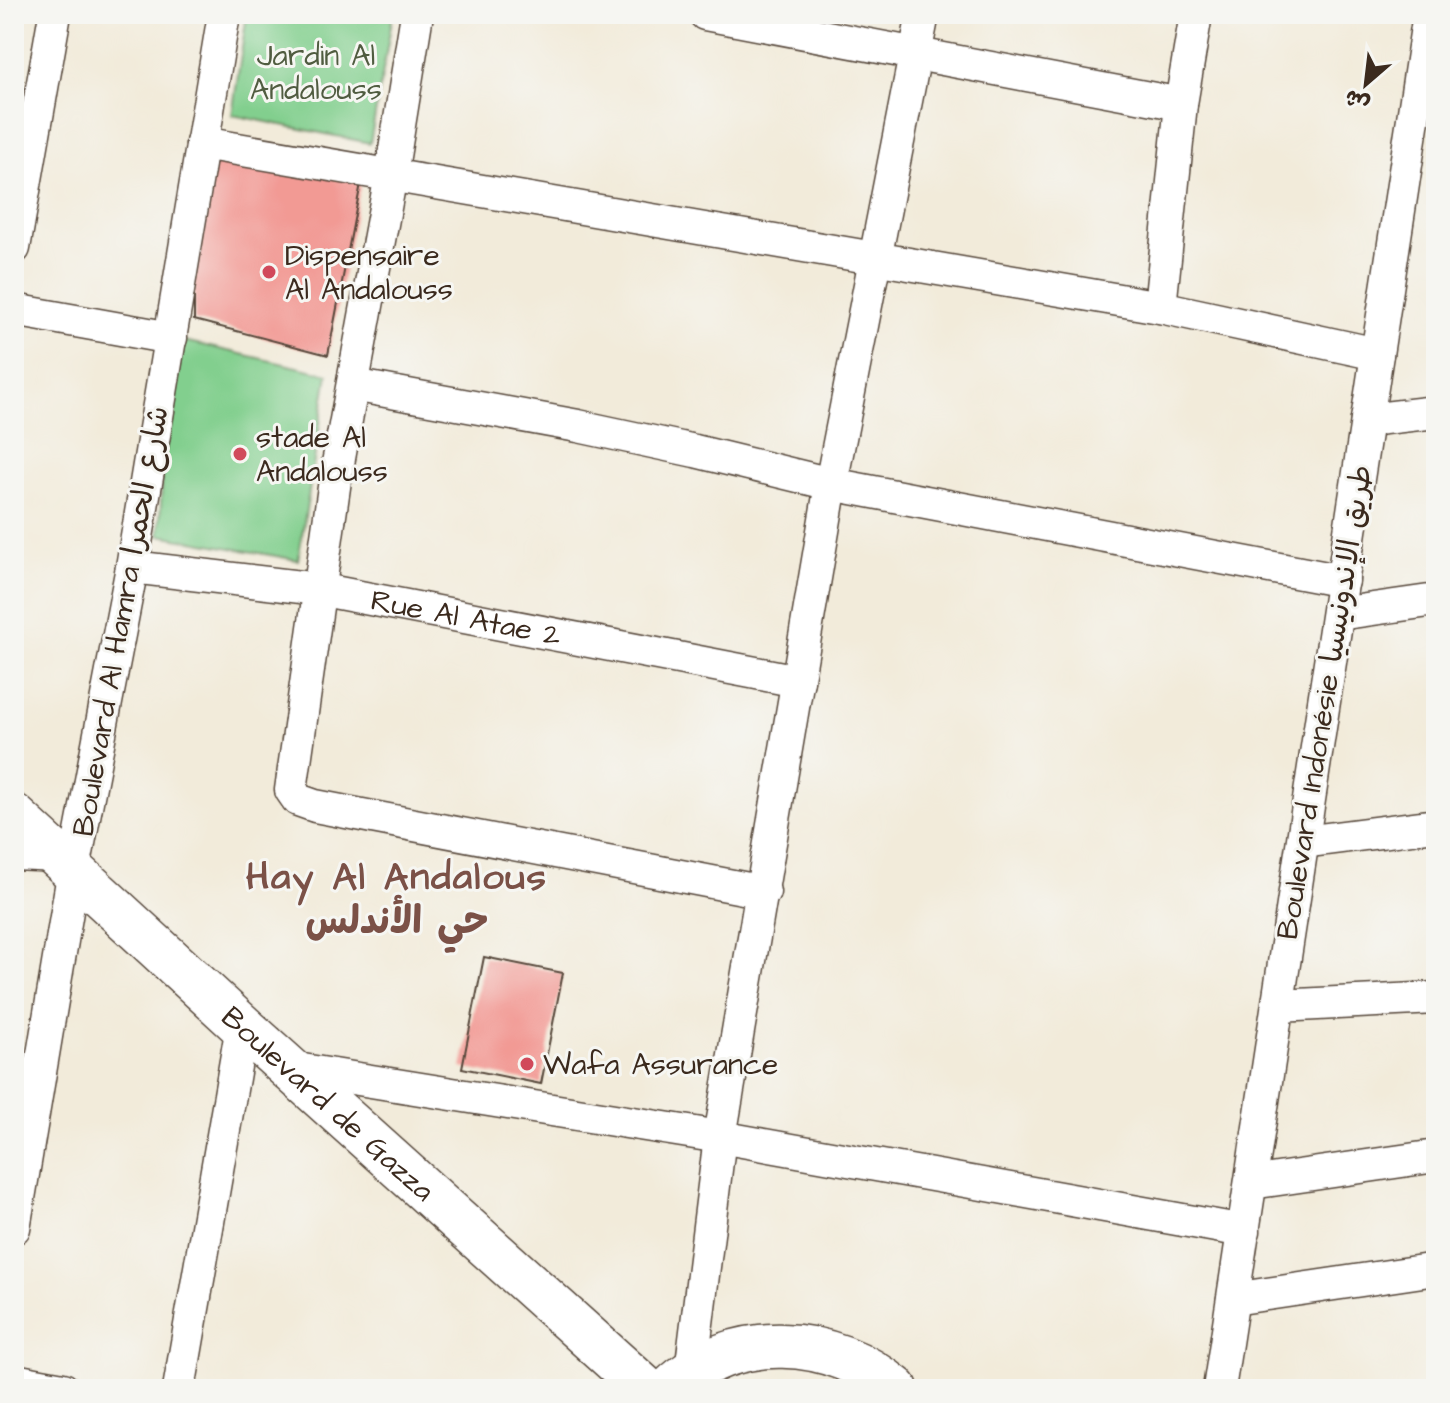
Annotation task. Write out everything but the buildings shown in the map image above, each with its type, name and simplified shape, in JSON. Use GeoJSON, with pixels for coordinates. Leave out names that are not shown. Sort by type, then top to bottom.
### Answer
{"type":"FeatureCollection","features":[{"type":"Feature","properties":{"kind":"street"},"geometry":{"type":"LineString","coordinates":[[14,248],[22,152],[55,14]]}},
{"type":"Feature","properties":{"kind":"street","name":"Boulevard Al Hamra شارع الحمرا"},"geometry":{"type":"LineString","coordinates":[[14,1228],[66,863],[132,567],[224,14]]}},
{"type":"Feature","properties":{"kind":"street"},"geometry":{"type":"LineString","coordinates":[[417,14],[335,480],[291,790],[298,800],[315,806],[764,892]]}},
{"type":"Feature","properties":{"kind":"street"},"geometry":{"type":"LineString","coordinates":[[705,14],[1181,104]]}},
{"type":"Feature","properties":{"kind":"street"},"geometry":{"type":"LineString","coordinates":[[681,1381],[831,484],[923,14]]}},
{"type":"Feature","properties":{"kind":"street"},"geometry":{"type":"LineString","coordinates":[[1160,307],[1181,104],[1196,14]]}},
{"type":"Feature","properties":{"kind":"street","name":"Boulevard Indonésie طريق الإندونيسيا"},"geometry":{"type":"LineString","coordinates":[[1219,1389],[1377,354],[1426,105],[1429,14]]}},
{"type":"Feature","properties":{"kind":"street"},"geometry":{"type":"LineString","coordinates":[[202,143],[1160,307],[1377,354]]}},
{"type":"Feature","properties":{"kind":"street"},"geometry":{"type":"LineString","coordinates":[[14,310],[171,338]]}},
{"type":"Feature","properties":{"kind":"street"},"geometry":{"type":"LineString","coordinates":[[353,385],[578,426],[831,484],[1343,581]]}},
{"type":"Feature","properties":{"kind":"street"},"geometry":{"type":"LineString","coordinates":[[1367,420],[1436,412]]}},
{"type":"Feature","properties":{"kind":"street","name":"Rue Al Atae 2"},"geometry":{"type":"LineString","coordinates":[[132,567],[318,589],[798,681]]}},
{"type":"Feature","properties":{"kind":"street"},"geometry":{"type":"LineString","coordinates":[[1338,614],[1436,600]]}},
{"type":"Feature","properties":{"kind":"street","name":"Boulevard de Gazza"},"geometry":{"type":"LineString","coordinates":[[14,816],[242,1026],[646,1389]]}},
{"type":"Feature","properties":{"kind":"street"},"geometry":{"type":"LineString","coordinates":[[1303,842],[1436,825]]}},
{"type":"Feature","properties":{"kind":"street"},"geometry":{"type":"LineString","coordinates":[[14,854],[66,863]]}},
{"type":"Feature","properties":{"kind":"street"},"geometry":{"type":"LineString","coordinates":[[1278,1006],[1435,1004]]}},
{"type":"Feature","properties":{"kind":"street"},"geometry":{"type":"LineString","coordinates":[[179,1389],[242,1026]]}},
{"type":"Feature","properties":{"kind":"street"},"geometry":{"type":"LineString","coordinates":[[290,1068],[720,1137],[1244,1231]]}},
{"type":"Feature","properties":{"kind":"street"},"geometry":{"type":"LineString","coordinates":[[1251,1183],[1436,1156]]}},
{"type":"Feature","properties":{"kind":"street"},"geometry":{"type":"LineString","coordinates":[[1233,1299],[1436,1269]]}},
{"type":"Feature","properties":{"kind":"street"},"geometry":{"type":"LineString","coordinates":[[681,1381],[738,1351],[788,1345],[838,1354],[861,1364],[896,1389]]}},
{"type":"Feature","properties":{"kind":"street"},"geometry":{"type":"LineString","coordinates":[[14,1380],[63,1389]]}},
{"type":"Feature","properties":{"kind":"green space","name":"Jardin Al Andalouss"},"geometry":{"type":"Polygon","coordinates":[[[247,14],[393,14],[370,143],[232,115],[247,14]]]}},
{"type":"Feature","properties":{"kind":"green space","name":"stade Al Andalouss"},"geometry":{"type":"Polygon","coordinates":[[[171,338],[328,374],[298,560],[159,535],[171,338]]]}},
{"type":"Feature","properties":{"kind":"place","name":"Dispensaire Al Andalouss"},"geometry":{"type":"Point","coordinates":[269,272]}},
{"type":"Feature","properties":{"kind":"place","name":"stade Al Andalouss"},"geometry":{"type":"Point","coordinates":[240,454]}},
{"type":"Feature","properties":{"kind":"place","name":"Wafa Assurance"},"geometry":{"type":"Point","coordinates":[527,1064]}},
{"type":"Feature","properties":{"kind":"district","name":"Hay Al Andalous حي الأندلس"},"geometry":{"type":"Point","coordinates":[397,898]}}]}
